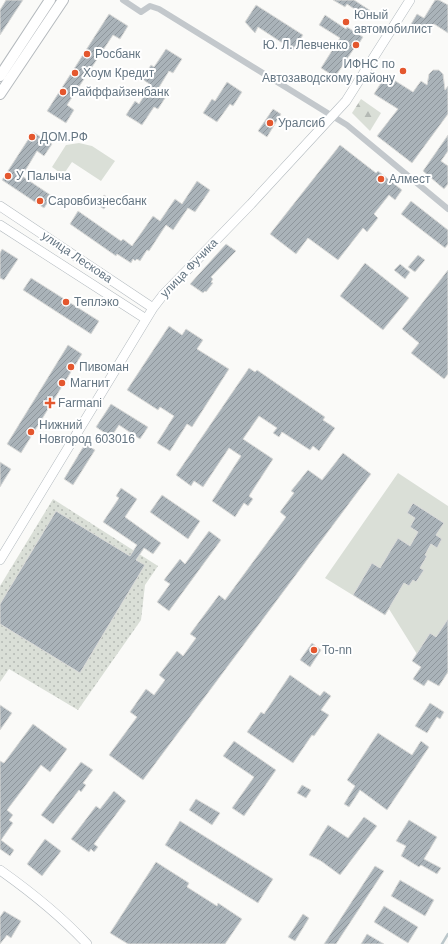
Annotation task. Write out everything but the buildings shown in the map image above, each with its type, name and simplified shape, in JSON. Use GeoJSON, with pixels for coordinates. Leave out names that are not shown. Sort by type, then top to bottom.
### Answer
{"type":"FeatureCollection","features":[{"type":"Feature","properties":{"kind":"main road"},"geometry":{"type":"LineString","coordinates":[[0,76],[50,0]]}},
{"type":"Feature","properties":{"kind":"main road"},"geometry":{"type":"LineString","coordinates":[[0,94],[63,0]]}},
{"type":"Feature","properties":{"kind":"street"},"geometry":{"type":"LineString","coordinates":[[123,0],[142,12],[150,6],[159,10],[347,126],[448,209]]}},
{"type":"Feature","properties":{"kind":"street","name":"улица Фучика"},"geometry":{"type":"LineString","coordinates":[[0,560],[146,319],[163,294],[251,204],[346,101],[410,0]]}},
{"type":"Feature","properties":{"kind":"street","name":"улица Лескова"},"geometry":{"type":"LineString","coordinates":[[0,206],[153,308]]}},
{"type":"Feature","properties":{"kind":"street","name":"улица Лескова"},"geometry":{"type":"LineString","coordinates":[[0,225],[146,319]]}},
{"type":"Feature","properties":{"kind":"street"},"geometry":{"type":"LineString","coordinates":[[0,870],[44,903],[86,944]]}},
{"type":"Feature","properties":{"kind":"green space"},"geometry":{"type":"Polygon","coordinates":[[[361,99],[381,113],[370,131],[352,113],[361,99]]]}},
{"type":"Feature","properties":{"kind":"green space"},"geometry":{"type":"Polygon","coordinates":[[[79,143],[92,146],[115,161],[101,181],[72,162],[63,175],[52,167],[66,145],[79,143]]]}},
{"type":"Feature","properties":{"kind":"green space"},"geometry":{"type":"Polygon","coordinates":[[[398,473],[448,506],[448,673],[447,674],[436,668],[424,686],[413,679],[421,667],[412,661],[417,654],[389,609],[385,615],[325,578],[398,473]]]}},
{"type":"Feature","properties":{"kind":"green space"},"geometry":{"type":"Polygon","coordinates":[[[53,499],[158,566],[145,585],[141,620],[78,710],[9,669],[0,682],[0,586],[53,499]]]}},
{"type":"Feature","properties":{"kind":"waterway"},"geometry":{"type":"LineString","coordinates":[[442,944],[448,934]]}},
{"type":"Feature","properties":{"kind":"place","name":"Юный автомобилист"},"geometry":{"type":"Point","coordinates":[346,22]}},
{"type":"Feature","properties":{"kind":"place","name":"Ю. Л. Левченко"},"geometry":{"type":"Point","coordinates":[356,45]}},
{"type":"Feature","properties":{"kind":"place","name":"Росбанк"},"geometry":{"type":"Point","coordinates":[87,54]}},
{"type":"Feature","properties":{"kind":"place","name":"ИФНС по Автозаводскому району"},"geometry":{"type":"Point","coordinates":[403,71]}},
{"type":"Feature","properties":{"kind":"place","name":"Хоум Кредит"},"geometry":{"type":"Point","coordinates":[75,73]}},
{"type":"Feature","properties":{"kind":"place","name":"Райффайзенбанк"},"geometry":{"type":"Point","coordinates":[63,92]}},
{"type":"Feature","properties":{"kind":"place","name":"Уралсиб"},"geometry":{"type":"Point","coordinates":[270,123]}},
{"type":"Feature","properties":{"kind":"place","name":"ДОМ.РФ"},"geometry":{"type":"Point","coordinates":[32,137]}},
{"type":"Feature","properties":{"kind":"place","name":"У Палыча"},"geometry":{"type":"Point","coordinates":[8,176]}},
{"type":"Feature","properties":{"kind":"place","name":"Алмест"},"geometry":{"type":"Point","coordinates":[381,179]}},
{"type":"Feature","properties":{"kind":"place","name":"Саровбизнесбанк"},"geometry":{"type":"Point","coordinates":[40,201]}},
{"type":"Feature","properties":{"kind":"place","name":"Теплэко"},"geometry":{"type":"Point","coordinates":[66,302]}},
{"type":"Feature","properties":{"kind":"place","name":"Пивоман"},"geometry":{"type":"Point","coordinates":[71,367]}},
{"type":"Feature","properties":{"kind":"place","name":"Магнит"},"geometry":{"type":"Point","coordinates":[62,383]}},
{"type":"Feature","properties":{"kind":"place","name":"Farmani"},"geometry":{"type":"Point","coordinates":[50,403]}},
{"type":"Feature","properties":{"kind":"place","name":"Нижний Новгород 603016"},"geometry":{"type":"Point","coordinates":[31,432]}},
{"type":"Feature","properties":{"kind":"place","name":"To-nn"},"geometry":{"type":"Point","coordinates":[314,650]}}]}
